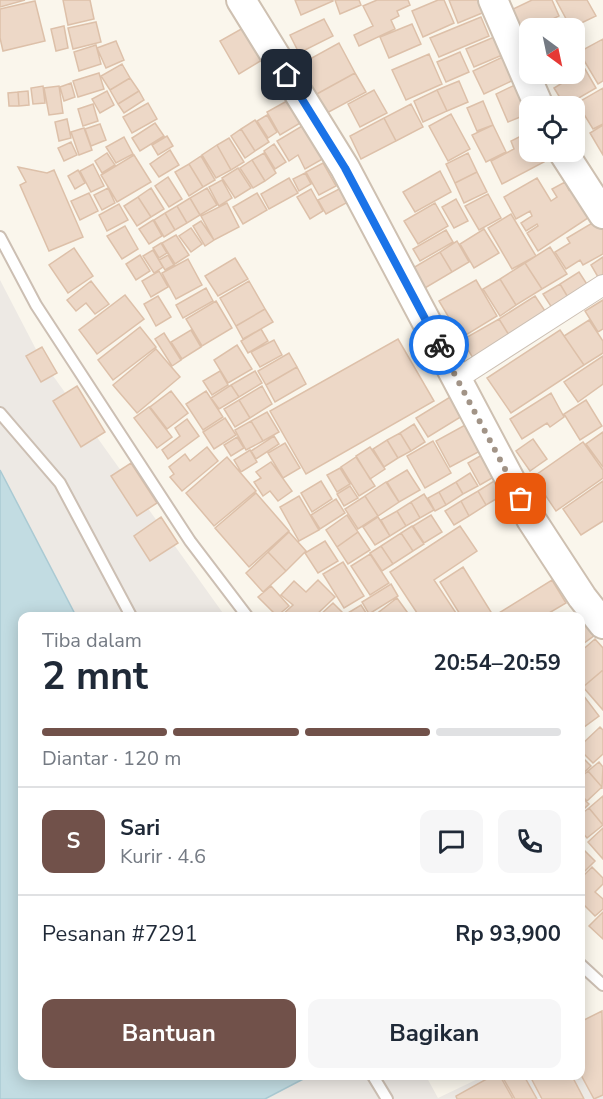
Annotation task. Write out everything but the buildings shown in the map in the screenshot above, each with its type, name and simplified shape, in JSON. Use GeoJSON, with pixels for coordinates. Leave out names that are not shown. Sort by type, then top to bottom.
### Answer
{"type":"FeatureCollection","features":[{"type":"Feature","properties":{"kind":"main road"},"geometry":{"type":"LineString","coordinates":[[242,0],[345,168],[531,519],[603,624]]}},
{"type":"Feature","properties":{"kind":"main road"},"geometry":{"type":"LineString","coordinates":[[497,1],[535,96]]}},
{"type":"Feature","properties":{"kind":"main road"},"geometry":{"type":"LineString","coordinates":[[569,162],[603,214]]}},
{"type":"Feature","properties":{"kind":"street"},"geometry":{"type":"LineString","coordinates":[[457,379],[603,285]]}},
{"type":"Feature","properties":{"kind":"lane"},"geometry":{"type":"LineString","coordinates":[[0,237],[36,305],[190,541],[244,612]]}},
{"type":"Feature","properties":{"kind":"lane"},"geometry":{"type":"LineString","coordinates":[[0,413],[60,483],[129,612]]}},
{"type":"Feature","properties":{"kind":"lane"},"geometry":{"type":"LineString","coordinates":[[585,969],[603,985]]}},
{"type":"Feature","properties":{"kind":"lane"},"geometry":{"type":"LineString","coordinates":[[375,1080],[387,1099]]}},
{"type":"Feature","properties":{"kind":"shaded area"},"geometry":{"type":"Polygon","coordinates":[[[0,280],[41,359],[222,612],[74,612],[0,470],[0,280]]]}},
{"type":"Feature","properties":{"kind":"shaded area"},"geometry":{"type":"Polygon","coordinates":[[[603,1019],[603,1099],[265,1099],[301,1080],[428,1080],[438,1098],[476,1080],[585,1080],[585,1027],[603,1019]]]}},
{"type":"Feature","properties":{"kind":"water"},"geometry":{"type":"Polygon","coordinates":[[[0,470],[74,612],[18,612],[18,1080],[301,1080],[265,1099],[0,1099],[0,470]]]}},
{"type":"Feature","properties":{"kind":"way so far"},"geometry":{"type":"LineString","coordinates":[[439,345],[521,499]]}},
{"type":"Feature","properties":{"kind":"route"},"geometry":{"type":"LineString","coordinates":[[287,75],[345,168],[439,345]]}}]}
